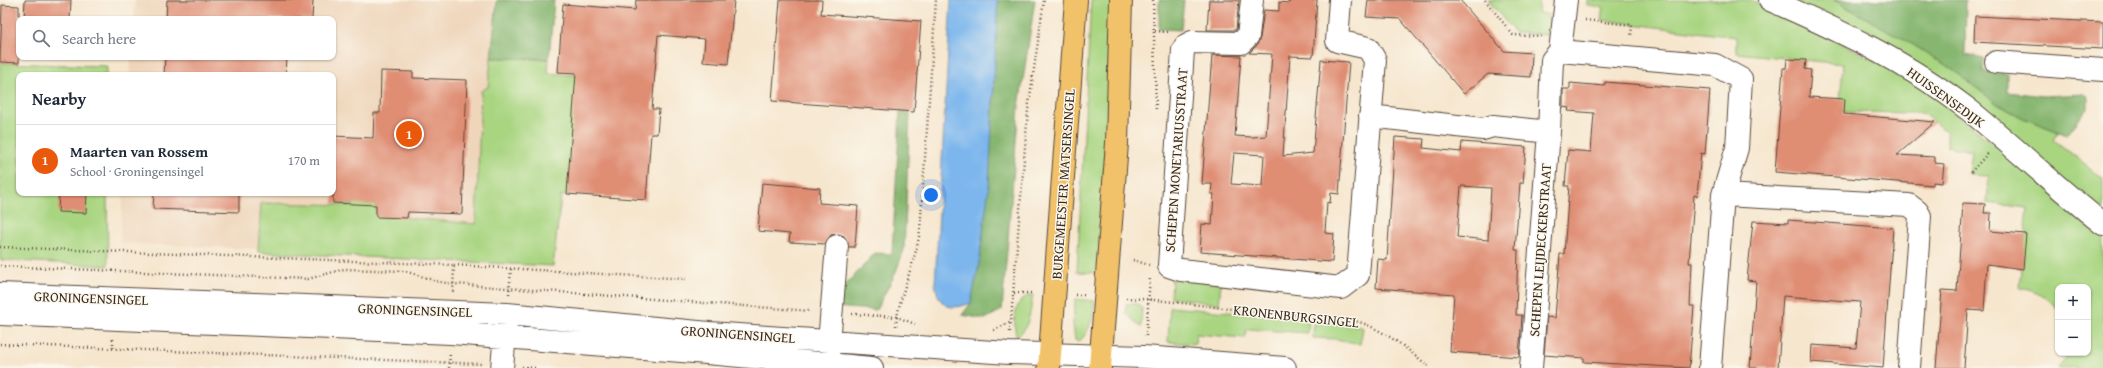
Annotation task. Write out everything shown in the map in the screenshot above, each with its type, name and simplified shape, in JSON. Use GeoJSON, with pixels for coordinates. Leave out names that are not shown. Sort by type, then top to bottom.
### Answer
{"type":"FeatureCollection","features":[{"type":"Feature","properties":{"kind":"main road","name":"BURGEMEESTER MATSERSINGEL"},"geometry":{"type":"LineString","coordinates":[[1049,362],[1076,0]]}},
{"type":"Feature","properties":{"kind":"main road"},"geometry":{"type":"LineString","coordinates":[[1101,362],[1117,143],[1121,0]]}},
{"type":"Feature","properties":{"kind":"street","name":"SCHEPEN MONETARIUSSTRAAT"},"geometry":{"type":"LineString","coordinates":[[1252,0],[1248,36],[1241,43],[1192,42],[1186,45],[1183,50],[1169,266],[1181,270],[1341,288],[1358,275],[1374,60],[1368,48],[1337,41],[1340,0]]}},
{"type":"Feature","properties":{"kind":"street","name":"HUISSENSEDIJK"},"geometry":{"type":"LineString","coordinates":[[1770,0],[1832,27],[1910,69],[1968,110],[2073,201],[2103,224]]}},
{"type":"Feature","properties":{"kind":"street"},"geometry":{"type":"LineString","coordinates":[[1563,26],[1629,57],[1715,65],[1741,79],[1737,148],[1723,195],[1710,368]]}},
{"type":"Feature","properties":{"kind":"street","name":"SCHEPEN LEIJDECKERSTRAAT"},"geometry":{"type":"LineString","coordinates":[[1531,368],[1549,132],[1552,60],[1563,26]]}},
{"type":"Feature","properties":{"kind":"street"},"geometry":{"type":"LineString","coordinates":[[1996,62],[2103,70]]}},
{"type":"Feature","properties":{"kind":"street"},"geometry":{"type":"LineString","coordinates":[[1370,116],[1483,129],[1493,126],[1549,132]]}},
{"type":"Feature","properties":{"kind":"street"},"geometry":{"type":"LineString","coordinates":[[1723,195],[1909,205],[1917,211],[1920,216],[1909,368]]}},
{"type":"Feature","properties":{"kind":"street"},"geometry":{"type":"LineString","coordinates":[[827,365],[830,312],[837,246]]}},
{"type":"Feature","properties":{"kind":"street","name":"GRONINGENSINGEL"},"geometry":{"type":"LineString","coordinates":[[0,294],[507,314],[709,333],[828,340],[1049,362],[1101,362]]}},
{"type":"Feature","properties":{"kind":"street","name":"GRONINGENSINGEL"},"geometry":{"type":"LineString","coordinates":[[0,314],[505,337],[708,352],[827,365],[872,368]]}},
{"type":"Feature","properties":{"kind":"street"},"geometry":{"type":"LineString","coordinates":[[502,367],[507,314]]}},
{"type":"Feature","properties":{"kind":"street"},"geometry":{"type":"LineString","coordinates":[[1101,362],[1144,357],[1285,368]]}},
{"type":"Feature","properties":{"kind":"path","name":"GRONINGENSINGEL"},"geometry":{"type":"LineString","coordinates":[[0,266],[308,279],[344,269],[405,271],[439,282],[454,284],[897,317],[899,304],[917,250],[919,237],[936,0]]}},
{"type":"Feature","properties":{"kind":"path"},"geometry":{"type":"LineString","coordinates":[[1011,322],[1028,110],[1044,0]]}},
{"type":"Feature","properties":{"kind":"path"},"geometry":{"type":"LineString","coordinates":[[1484,0],[1513,35],[1563,26],[1632,25],[1629,57]]}},
{"type":"Feature","properties":{"kind":"path"},"geometry":{"type":"LineString","coordinates":[[1971,172],[1988,152]]}},
{"type":"Feature","properties":{"kind":"path"},"geometry":{"type":"LineString","coordinates":[[0,247],[454,265],[686,279]]}},
{"type":"Feature","properties":{"kind":"path"},"geometry":{"type":"LineString","coordinates":[[1133,260],[1150,265]]}},
{"type":"Feature","properties":{"kind":"path","name":"GRONINGENSINGEL"},"geometry":{"type":"LineString","coordinates":[[454,265],[454,284]]}},
{"type":"Feature","properties":{"kind":"path"},"geometry":{"type":"LineString","coordinates":[[1014,293],[1055,293],[1149,299],[1144,357]]}},
{"type":"Feature","properties":{"kind":"path","name":"KRONENBURGSINGEL"},"geometry":{"type":"LineString","coordinates":[[1149,299],[1355,321],[1365,324],[1412,351],[1430,368]]}},
{"type":"Feature","properties":{"kind":"path"},"geometry":{"type":"LineString","coordinates":[[0,344],[450,361],[502,367],[536,368]]}},
{"type":"Feature","properties":{"kind":"path"},"geometry":{"type":"LineString","coordinates":[[449,368],[450,361]]}},
{"type":"Feature","properties":{"kind":"shaded area"},"geometry":{"type":"Polygon","coordinates":[[[135,0],[495,0],[476,259],[120,243],[123,196],[336,196],[336,72],[130,72],[131,60],[336,60],[336,16],[134,16],[135,0]]]}},
{"type":"Feature","properties":{"kind":"green space"},"geometry":{"type":"Polygon","coordinates":[[[497,0],[554,0],[549,59],[491,58],[497,0]]]}},
{"type":"Feature","properties":{"kind":"green space"},"geometry":{"type":"Polygon","coordinates":[[[998,0],[1035,0],[1019,107],[1002,310],[985,319],[962,315],[971,303],[998,0]]]}},
{"type":"Feature","properties":{"kind":"green space"},"geometry":{"type":"Polygon","coordinates":[[[1091,0],[1112,0],[1108,103],[1097,273],[1077,272],[1091,0]]]}},
{"type":"Feature","properties":{"kind":"green space"},"geometry":{"type":"Polygon","coordinates":[[[1159,0],[1184,0],[1181,30],[1159,29],[1159,0]]]}},
{"type":"Feature","properties":{"kind":"green space"},"geometry":{"type":"Polygon","coordinates":[[[1488,0],[1539,0],[1538,13],[1549,15],[1548,35],[1515,33],[1488,0]]]}},
{"type":"Feature","properties":{"kind":"green space"},"geometry":{"type":"Polygon","coordinates":[[[1587,0],[1751,0],[1803,23],[1919,84],[2103,233],[2103,368],[2057,368],[2066,356],[2091,356],[2091,284],[2055,284],[2055,305],[2041,295],[2020,288],[2028,208],[1987,203],[1989,176],[1969,175],[1972,151],[1947,146],[1947,132],[1922,113],[1839,112],[1843,64],[1736,53],[1736,37],[1601,20],[1603,7],[1587,5],[1587,0]]]}},
{"type":"Feature","properties":{"kind":"green space"},"geometry":{"type":"Polygon","coordinates":[[[1789,0],[1834,0],[1912,44],[1953,70],[1999,105],[2023,118],[2059,132],[2054,140],[2103,178],[2103,214],[1986,115],[1789,0]]]}},
{"type":"Feature","properties":{"kind":"green space"},"geometry":{"type":"Polygon","coordinates":[[[1834,0],[1966,0],[1965,54],[1984,58],[1983,72],[2007,74],[2007,92],[2044,96],[2085,94],[2088,97],[2088,108],[2067,135],[2023,118],[1999,105],[1953,70],[1912,44],[1834,0]]]}},
{"type":"Feature","properties":{"kind":"green space"},"geometry":{"type":"Polygon","coordinates":[[[491,58],[549,59],[548,73],[644,81],[576,110],[568,195],[561,196],[553,266],[258,252],[261,203],[353,205],[354,175],[376,175],[376,215],[476,224],[481,91],[488,87],[491,58]]]}},
{"type":"Feature","properties":{"kind":"green space"},"geometry":{"type":"Polygon","coordinates":[[[0,63],[107,66],[107,72],[16,72],[16,196],[107,196],[108,266],[0,260],[0,63]]]}},
{"type":"Feature","properties":{"kind":"green space"},"geometry":{"type":"Polygon","coordinates":[[[900,112],[910,113],[904,250],[895,274],[876,310],[831,307],[833,299],[875,253],[892,254],[900,112]]]}},
{"type":"Feature","properties":{"kind":"green space"},"geometry":{"type":"Polygon","coordinates":[[[1172,277],[1221,282],[1219,304],[1171,297],[1172,277]]]}},
{"type":"Feature","properties":{"kind":"green space"},"geometry":{"type":"Polygon","coordinates":[[[1033,295],[1027,324],[1024,330],[1016,336],[1015,317],[1018,305],[1027,296],[1033,295]]]}},
{"type":"Feature","properties":{"kind":"green space"},"geometry":{"type":"Polygon","coordinates":[[[1075,299],[1095,301],[1089,329],[1078,342],[1075,340],[1073,324],[1075,299]]]}},
{"type":"Feature","properties":{"kind":"green space"},"geometry":{"type":"Polygon","coordinates":[[[1126,304],[1138,304],[1142,308],[1141,328],[1126,313],[1126,304]]]}},
{"type":"Feature","properties":{"kind":"green space"},"geometry":{"type":"Polygon","coordinates":[[[1170,307],[1309,319],[1308,333],[1247,329],[1245,338],[1196,334],[1195,344],[1168,342],[1170,307]]]}},
{"type":"Feature","properties":{"kind":"green space"},"geometry":{"type":"Polygon","coordinates":[[[1314,320],[1349,323],[1363,328],[1360,344],[1336,339],[1313,338],[1314,320]]]}},
{"type":"Feature","properties":{"kind":"water"},"geometry":{"type":"Polygon","coordinates":[[[951,0],[998,0],[989,185],[979,264],[971,303],[957,307],[947,306],[943,303],[937,292],[935,284],[951,0]]]}},
{"type":"Feature","properties":{"kind":"building"},"geometry":{"type":"Polygon","coordinates":[[[25,0],[71,0],[70,16],[24,16],[25,0]]]}},
{"type":"Feature","properties":{"kind":"building"},"geometry":{"type":"Polygon","coordinates":[[[167,0],[313,0],[312,16],[166,16],[167,0]]]}},
{"type":"Feature","properties":{"kind":"building"},"geometry":{"type":"Polygon","coordinates":[[[636,0],[734,0],[728,64],[703,62],[705,39],[658,35],[652,109],[659,109],[657,134],[651,134],[646,200],[567,194],[576,73],[558,72],[563,4],[635,10],[636,0]]]}},
{"type":"Feature","properties":{"kind":"building"},"geometry":{"type":"Polygon","coordinates":[[[780,0],[822,0],[821,14],[921,21],[914,112],[772,101],[780,0]]]}},
{"type":"Feature","properties":{"kind":"building"},"geometry":{"type":"Polygon","coordinates":[[[1209,0],[1239,0],[1236,30],[1207,30],[1209,0]]]}},
{"type":"Feature","properties":{"kind":"building"},"geometry":{"type":"Polygon","coordinates":[[[1290,0],[1317,0],[1313,57],[1290,56],[1283,156],[1313,153],[1321,60],[1349,62],[1339,194],[1331,193],[1330,203],[1327,202],[1325,233],[1334,234],[1332,262],[1200,252],[1202,224],[1212,225],[1214,194],[1211,194],[1212,184],[1202,184],[1212,55],[1241,56],[1235,136],[1266,136],[1272,54],[1249,53],[1257,45],[1260,38],[1264,10],[1279,11],[1279,2],[1290,3],[1290,0]],[[1234,153],[1231,184],[1262,186],[1264,155],[1234,153]]]}},
{"type":"Feature","properties":{"kind":"building"},"geometry":{"type":"Polygon","coordinates":[[[1368,0],[1460,0],[1504,51],[1532,53],[1531,77],[1488,74],[1464,94],[1400,19],[1366,17],[1368,0]]]}},
{"type":"Feature","properties":{"kind":"building"},"geometry":{"type":"Polygon","coordinates":[[[2,5],[19,6],[19,16],[16,16],[16,60],[19,60],[19,63],[0,62],[2,5]]]}},
{"type":"Feature","properties":{"kind":"building"},"geometry":{"type":"Polygon","coordinates":[[[1975,16],[2103,22],[2103,49],[1974,42],[1975,16]]]}},
{"type":"Feature","properties":{"kind":"building"},"geometry":{"type":"Polygon","coordinates":[[[1787,59],[1806,60],[1805,69],[1811,70],[1809,97],[1845,99],[1844,114],[1935,122],[1897,155],[1935,157],[1935,163],[1944,164],[1942,183],[1933,182],[1933,185],[1775,172],[1783,68],[1786,68],[1787,59]]]}},
{"type":"Feature","properties":{"kind":"building"},"geometry":{"type":"Polygon","coordinates":[[[165,60],[287,60],[286,72],[164,72],[165,60]]]}},
{"type":"Feature","properties":{"kind":"building"},"geometry":{"type":"Polygon","coordinates":[[[381,71],[413,72],[413,78],[467,80],[462,214],[408,212],[407,218],[376,217],[376,205],[333,203],[333,196],[336,196],[336,136],[373,138],[374,113],[380,113],[381,71]]]}},
{"type":"Feature","properties":{"kind":"building"},"geometry":{"type":"Polygon","coordinates":[[[1605,82],[1710,90],[1705,154],[1701,153],[1697,196],[1694,195],[1689,263],[1692,263],[1690,306],[1694,306],[1689,368],[1584,362],[1584,358],[1544,355],[1547,317],[1555,318],[1560,254],[1564,254],[1569,186],[1565,186],[1568,150],[1591,152],[1594,113],[1568,111],[1569,108],[1563,107],[1563,89],[1570,89],[1570,83],[1605,86],[1605,82]]]}},
{"type":"Feature","properties":{"kind":"building"},"geometry":{"type":"Polygon","coordinates":[[[1395,137],[1424,139],[1423,148],[1461,152],[1462,142],[1526,147],[1523,183],[1520,183],[1515,250],[1518,250],[1516,315],[1522,315],[1519,357],[1450,352],[1454,294],[1376,288],[1378,259],[1387,260],[1395,137]],[[1461,186],[1457,237],[1488,240],[1491,188],[1461,186]]]}},
{"type":"Feature","properties":{"kind":"building"},"geometry":{"type":"Polygon","coordinates":[[[762,183],[820,188],[819,203],[858,206],[855,247],[849,247],[844,236],[838,234],[831,235],[825,244],[789,242],[790,234],[758,231],[762,183]]]}},
{"type":"Feature","properties":{"kind":"building"},"geometry":{"type":"Polygon","coordinates":[[[59,196],[87,196],[86,213],[58,212],[59,196]]]}},
{"type":"Feature","properties":{"kind":"building"},"geometry":{"type":"Polygon","coordinates":[[[154,196],[239,196],[239,212],[153,209],[154,196]]]}},
{"type":"Feature","properties":{"kind":"building"},"geometry":{"type":"Polygon","coordinates":[[[1963,203],[1985,204],[1984,213],[1991,213],[1990,231],[2026,234],[2023,269],[1987,264],[1984,311],[1968,310],[1964,368],[1936,368],[1942,290],[1957,291],[1963,203]]]}},
{"type":"Feature","properties":{"kind":"building"},"geometry":{"type":"Polygon","coordinates":[[[1788,220],[1893,228],[1883,368],[1811,362],[1812,345],[1856,348],[1860,302],[1783,296],[1778,368],[1750,368],[1756,281],[1747,280],[1753,221],[1788,223],[1788,220]]]}},
{"type":"Feature","properties":{"kind":"place","name":"Maarten van Rossem"},"geometry":{"type":"Point","coordinates":[409,134]}}]}
